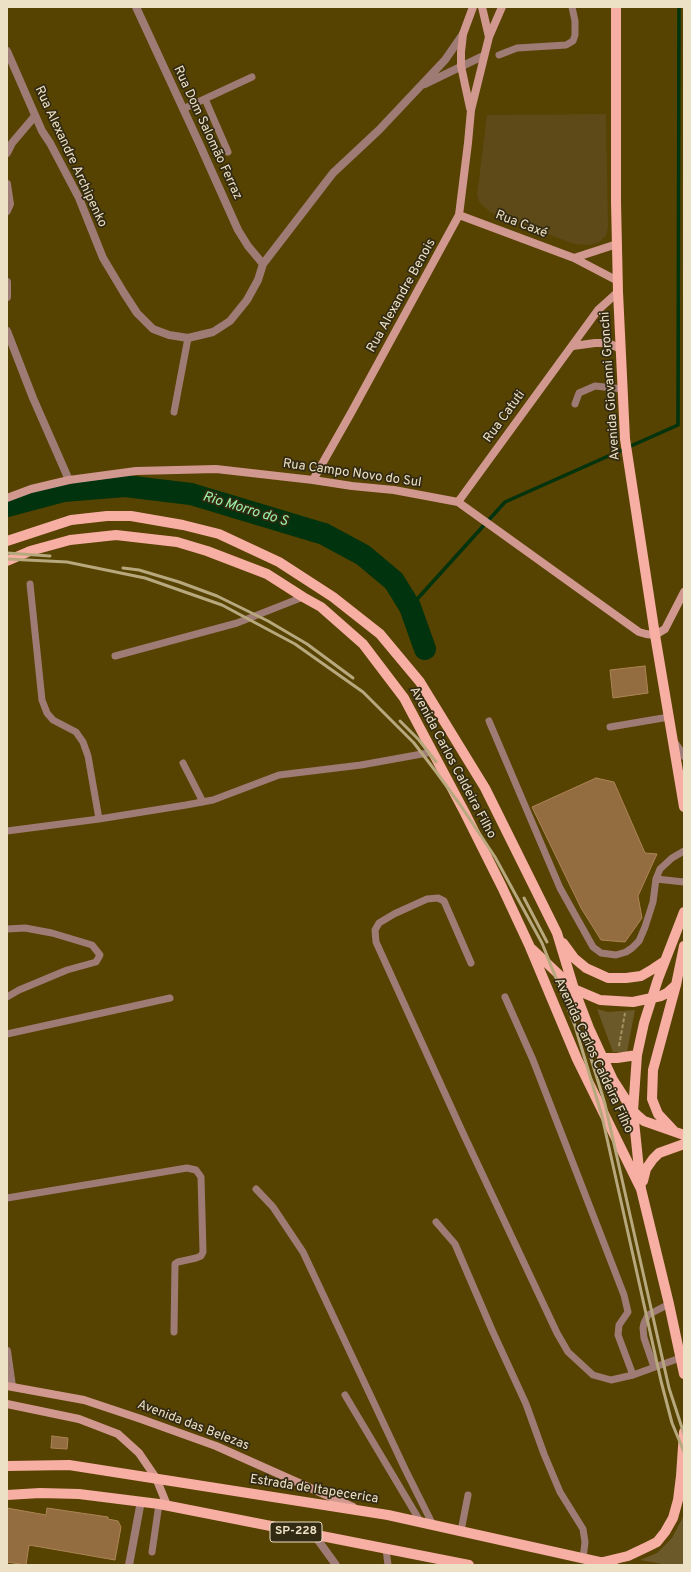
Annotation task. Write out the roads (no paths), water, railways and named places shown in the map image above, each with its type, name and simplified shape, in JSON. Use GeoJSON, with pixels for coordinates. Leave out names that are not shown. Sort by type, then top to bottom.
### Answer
{"type":"FeatureCollection","features":[{"type":"Feature","properties":{"kind":"main road","name":"Avenida Giovanni Gronchi"},"geometry":{"type":"LineString","coordinates":[[616,7],[615,136],[617,244],[625,439],[655,635],[684,807]]}},
{"type":"Feature","properties":{"kind":"main road","name":"Avenida Carlos Caldeira Filho"},"geometry":{"type":"LineString","coordinates":[[7,541],[71,520],[106,516],[131,516],[182,525],[219,534],[279,562],[333,597],[380,634],[420,682],[485,788],[557,933],[574,989],[602,1058],[613,1080],[633,1111]]}},
{"type":"Feature","properties":{"kind":"main road","name":"Avenida Carlos Caldeira Filho"},"geometry":{"type":"LineString","coordinates":[[7,561],[30,551],[70,540],[116,535],[177,542],[207,551],[267,574],[321,607],[363,644],[404,698],[499,880],[530,947],[577,1059],[641,1189]]}},
{"type":"Feature","properties":{"kind":"main road"},"geometry":{"type":"LineString","coordinates":[[684,912],[652,998],[637,1055],[633,1111],[641,1189],[669,1304],[684,1374]]}},
{"type":"Feature","properties":{"kind":"main road"},"geometry":{"type":"LineString","coordinates":[[557,933],[574,958],[586,968],[608,978],[641,976],[665,961]]}},
{"type":"Feature","properties":{"kind":"main road"},"geometry":{"type":"LineString","coordinates":[[679,1134],[658,1114],[652,1099],[653,1070],[676,985],[684,946]]}},
{"type":"Feature","properties":{"kind":"main road"},"geometry":{"type":"LineString","coordinates":[[530,947],[574,989],[600,1000],[633,1002],[667,993],[676,985]]}},
{"type":"Feature","properties":{"kind":"main road"},"geometry":{"type":"LineString","coordinates":[[602,1058],[617,1058],[637,1055]]}},
{"type":"Feature","properties":{"kind":"main road"},"geometry":{"type":"LineString","coordinates":[[633,1111],[644,1121],[679,1134]]}},
{"type":"Feature","properties":{"kind":"main road"},"geometry":{"type":"LineString","coordinates":[[641,1189],[646,1169],[653,1159],[659,1153],[684,1144]]}},
{"type":"Feature","properties":{"kind":"main road"},"geometry":{"type":"LineString","coordinates":[[601,1563],[628,1556],[647,1548],[657,1542],[666,1532],[674,1518],[678,1500],[684,1432]]}},
{"type":"Feature","properties":{"kind":"main road","name":"Estrada de Itapecerica"},"geometry":{"type":"LineString","coordinates":[[7,1466],[69,1465],[420,1521],[613,1565]]}},
{"type":"Feature","properties":{"kind":"main road","name":"SP-228"},"geometry":{"type":"LineString","coordinates":[[7,1495],[48,1493],[79,1494],[163,1504],[448,1563],[469,1565]]}},
{"type":"Feature","properties":{"kind":"street","name":"Rua Dom Salomão Ferraz"},"geometry":{"type":"LineString","coordinates":[[136,7],[238,230],[248,246],[263,264]]}},
{"type":"Feature","properties":{"kind":"street","name":"Rua Alexandre Benois"},"geometry":{"type":"LineString","coordinates":[[471,110],[461,66],[463,34],[473,7]]}},
{"type":"Feature","properties":{"kind":"street","name":"Rua Alexandre Benois"},"geometry":{"type":"LineString","coordinates":[[313,480],[459,215],[471,110],[489,37],[483,7]]}},
{"type":"Feature","properties":{"kind":"street"},"geometry":{"type":"LineString","coordinates":[[468,18],[483,7]]}},
{"type":"Feature","properties":{"kind":"street"},"geometry":{"type":"LineString","coordinates":[[489,37],[502,7]]}},
{"type":"Feature","properties":{"kind":"street","name":"Rua Alexandre Archipenko"},"geometry":{"type":"LineString","coordinates":[[7,51],[35,116],[79,198],[103,258],[137,313],[153,329],[169,336],[188,338],[213,332],[230,321],[247,300],[258,280],[263,264],[334,174],[379,130],[445,60],[463,34]]}},
{"type":"Feature","properties":{"kind":"street","name":"Rua Alexandre Archipenko"},"geometry":{"type":"LineString","coordinates":[[419,87],[484,56]]}},
{"type":"Feature","properties":{"kind":"street"},"geometry":{"type":"LineString","coordinates":[[7,153],[12,143],[35,116]]}},
{"type":"Feature","properties":{"kind":"street"},"geometry":{"type":"LineString","coordinates":[[7,184],[10,204],[7,212]]}},
{"type":"Feature","properties":{"kind":"street","name":"Rua Caxé"},"geometry":{"type":"LineString","coordinates":[[459,215],[574,258],[618,281]]}},
{"type":"Feature","properties":{"kind":"street"},"geometry":{"type":"LineString","coordinates":[[574,258],[617,244]]}},
{"type":"Feature","properties":{"kind":"street"},"geometry":{"type":"LineString","coordinates":[[7,282],[7,297]]}},
{"type":"Feature","properties":{"kind":"street","name":"Rua Catuti"},"geometry":{"type":"LineString","coordinates":[[458,502],[598,310],[618,292]]}},
{"type":"Feature","properties":{"kind":"street"},"geometry":{"type":"LineString","coordinates":[[7,331],[33,398],[69,480]]}},
{"type":"Feature","properties":{"kind":"street"},"geometry":{"type":"LineString","coordinates":[[573,346],[608,343],[621,349]]}},
{"type":"Feature","properties":{"kind":"street","name":"Rua Campo Novo do Sul"},"geometry":{"type":"LineString","coordinates":[[7,498],[31,489],[69,480],[136,471],[216,469],[394,490],[458,502],[639,632],[655,635]]}},
{"type":"Feature","properties":{"kind":"street"},"geometry":{"type":"LineString","coordinates":[[655,635],[665,629],[684,592]]}},
{"type":"Feature","properties":{"kind":"street"},"geometry":{"type":"LineString","coordinates":[[674,742],[684,756]]}},
{"type":"Feature","properties":{"kind":"street"},"geometry":{"type":"LineString","coordinates":[[7,1351],[10,1386]]}},
{"type":"Feature","properties":{"kind":"street","name":"Avenida das Belezas"},"geometry":{"type":"LineString","coordinates":[[10,1386],[84,1400],[141,1419],[216,1446],[362,1512]]}},
{"type":"Feature","properties":{"kind":"street"},"geometry":{"type":"LineString","coordinates":[[7,1404],[79,1419],[118,1434],[139,1453],[156,1478],[163,1504]]}},
{"type":"Feature","properties":{"kind":"street"},"geometry":{"type":"LineString","coordinates":[[129,1565],[141,1501]]}},
{"type":"Feature","properties":{"kind":"street"},"geometry":{"type":"LineString","coordinates":[[315,1536],[336,1565]]}},
{"type":"Feature","properties":{"kind":"lane"},"geometry":{"type":"LineString","coordinates":[[499,55],[517,48],[566,45],[573,41],[575,35],[575,21],[572,7]]}},
{"type":"Feature","properties":{"kind":"lane"},"geometry":{"type":"LineString","coordinates":[[183,109],[252,77]]}},
{"type":"Feature","properties":{"kind":"lane"},"geometry":{"type":"LineString","coordinates":[[205,99],[228,152]]}},
{"type":"Feature","properties":{"kind":"lane"},"geometry":{"type":"LineString","coordinates":[[174,412],[188,338]]}},
{"type":"Feature","properties":{"kind":"lane"},"geometry":{"type":"LineString","coordinates":[[575,404],[579,393],[595,386],[623,389]]}},
{"type":"Feature","properties":{"kind":"lane"},"geometry":{"type":"LineString","coordinates":[[30,584],[42,700],[47,713],[53,720],[76,732],[83,742],[88,756],[99,820]]}},
{"type":"Feature","properties":{"kind":"lane"},"geometry":{"type":"LineString","coordinates":[[115,656],[237,623],[303,597]]}},
{"type":"Feature","properties":{"kind":"lane"},"geometry":{"type":"LineString","coordinates":[[610,727],[669,717]]}},
{"type":"Feature","properties":{"kind":"lane"},"geometry":{"type":"LineString","coordinates":[[489,721],[560,888],[593,947],[601,953],[616,955],[632,948],[639,940],[653,902],[656,879],[660,869],[672,858],[684,851]]}},
{"type":"Feature","properties":{"kind":"lane"},"geometry":{"type":"LineString","coordinates":[[7,831],[99,820],[203,802],[279,775],[361,765],[433,752]]}},
{"type":"Feature","properties":{"kind":"lane"},"geometry":{"type":"LineString","coordinates":[[184,763],[203,802]]}},
{"type":"Feature","properties":{"kind":"lane"},"geometry":{"type":"LineString","coordinates":[[656,879],[684,882]]}},
{"type":"Feature","properties":{"kind":"lane"},"geometry":{"type":"LineString","coordinates":[[471,963],[444,901],[438,898],[427,899],[394,914],[379,923],[375,930],[376,942],[462,1131],[554,1326],[568,1352],[593,1375],[611,1380],[654,1368],[680,1358]]}},
{"type":"Feature","properties":{"kind":"lane"},"geometry":{"type":"LineString","coordinates":[[7,929],[25,928],[52,933],[92,945],[100,955],[96,962],[67,970],[19,990],[7,997]]}},
{"type":"Feature","properties":{"kind":"lane"},"geometry":{"type":"LineString","coordinates":[[505,997],[538,1074],[624,1295],[628,1312],[619,1325],[618,1335],[633,1374]]}},
{"type":"Feature","properties":{"kind":"lane"},"geometry":{"type":"LineString","coordinates":[[7,1034],[170,998]]}},
{"type":"Feature","properties":{"kind":"lane"},"geometry":{"type":"LineString","coordinates":[[7,1198],[187,1168],[196,1170],[201,1177],[203,1252],[201,1256],[175,1264],[174,1332]]}},
{"type":"Feature","properties":{"kind":"lane"},"geometry":{"type":"LineString","coordinates":[[256,1189],[273,1207],[303,1252],[405,1469],[433,1525]]}},
{"type":"Feature","properties":{"kind":"lane"},"geometry":{"type":"LineString","coordinates":[[436,1222],[455,1244],[526,1404],[544,1454],[560,1492],[583,1529],[585,1542],[583,1559]]}},
{"type":"Feature","properties":{"kind":"lane"},"geometry":{"type":"LineString","coordinates":[[654,1368],[644,1338],[644,1323],[648,1315],[669,1304]]}},
{"type":"Feature","properties":{"kind":"lane"},"geometry":{"type":"LineString","coordinates":[[344,1395],[420,1521]]}},
{"type":"Feature","properties":{"kind":"lane"},"geometry":{"type":"LineString","coordinates":[[461,1531],[468,1495]]}},
{"type":"Feature","properties":{"kind":"lane"},"geometry":{"type":"LineString","coordinates":[[152,1552],[163,1504]]}},
{"type":"Feature","properties":{"kind":"lane"},"geometry":{"type":"LineString","coordinates":[[386,1549],[388,1565]]}},
{"type":"Feature","properties":{"kind":"waterway"},"geometry":{"type":"LineString","coordinates":[[410,607],[505,502],[678,425],[679,7]]}},
{"type":"Feature","properties":{"kind":"waterway","name":"Rio Morro do S"},"geometry":{"type":"LineString","coordinates":[[7,506],[63,491],[125,486],[191,494],[324,534],[363,555],[394,581],[410,607],[425,649]]}},
{"type":"Feature","properties":{"kind":"railway"},"geometry":{"type":"LineString","coordinates":[[7,553],[50,556]]}},
{"type":"Feature","properties":{"kind":"railway"},"geometry":{"type":"LineString","coordinates":[[7,559],[67,562],[145,578],[222,605],[295,644],[363,692],[414,743],[437,773],[495,857],[542,943],[575,1026],[602,1116],[661,1381],[672,1423],[684,1452]]}},
{"type":"Feature","properties":{"kind":"railway"},"geometry":{"type":"LineString","coordinates":[[123,568],[139,570],[179,582],[217,596],[268,621],[307,644],[353,678]]}},
{"type":"Feature","properties":{"kind":"railway"},"geometry":{"type":"LineString","coordinates":[[400,721],[419,740],[436,762]]}},
{"type":"Feature","properties":{"kind":"railway"},"geometry":{"type":"LineString","coordinates":[[524,898],[547,942]]}},
{"type":"Feature","properties":{"kind":"railway"},"geometry":{"type":"LineString","coordinates":[[585,1039],[605,1104],[669,1388],[684,1434]]}}]}
